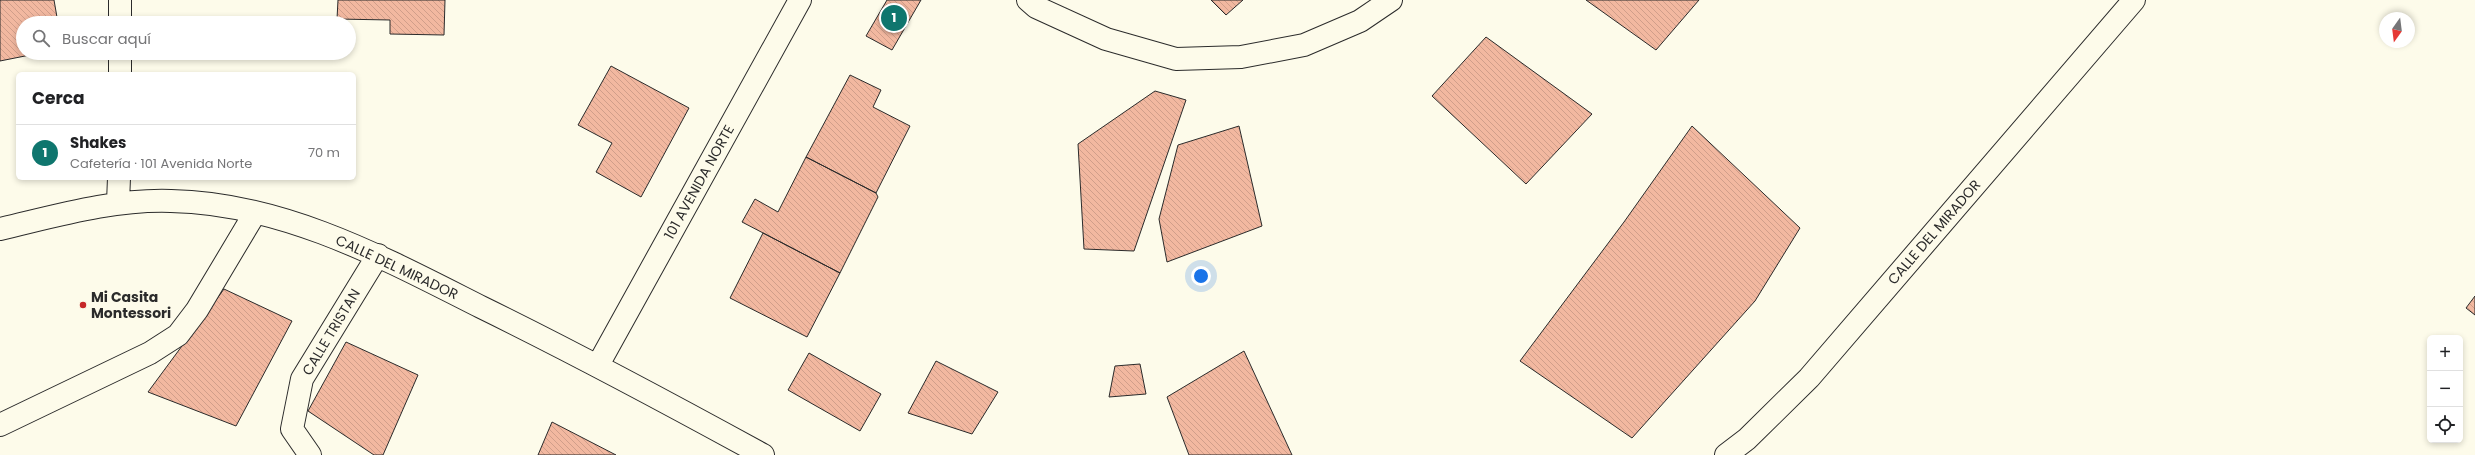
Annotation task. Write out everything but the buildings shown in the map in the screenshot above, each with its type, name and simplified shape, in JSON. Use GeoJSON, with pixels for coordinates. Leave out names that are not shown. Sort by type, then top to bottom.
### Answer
{"type":"FeatureCollection","features":[{"type":"Feature","properties":{"kind":"street"},"geometry":{"type":"LineString","coordinates":[[120,0],[120,16]]}},
{"type":"Feature","properties":{"kind":"street","name":"101 AVENIDA NORTE"},"geometry":{"type":"LineString","coordinates":[[598,365],[800,0]]}},
{"type":"Feature","properties":{"kind":"street"},"geometry":{"type":"LineString","coordinates":[[1028,0],[1036,7],[1106,39],[1176,59],[1240,57],[1304,45],[1360,20],[1391,0]]}},
{"type":"Feature","properties":{"kind":"street","name":"CALLE DEL MIRADOR"},"geometry":{"type":"LineString","coordinates":[[1726,455],[1747,439],[1809,378],[2134,0]]}},
{"type":"Feature","properties":{"kind":"street"},"geometry":{"type":"LineString","coordinates":[[120,60],[120,72]]}},
{"type":"Feature","properties":{"kind":"street"},"geometry":{"type":"LineString","coordinates":[[118,202],[119,180]]}},
{"type":"Feature","properties":{"kind":"street","name":"CALLE DEL MIRADOR"},"geometry":{"type":"LineString","coordinates":[[0,229],[118,202],[172,201],[229,207],[319,230],[378,255],[598,365],[763,455]]}},
{"type":"Feature","properties":{"kind":"street"},"geometry":{"type":"LineString","coordinates":[[0,425],[150,353],[178,335],[197,310],[255,213]]}},
{"type":"Feature","properties":{"kind":"street","name":"CALLE TRISTAN"},"geometry":{"type":"LineString","coordinates":[[310,455],[292,428],[302,379],[378,255]]}},
{"type":"Feature","properties":{"kind":"place","name":"Shakes"},"geometry":{"type":"Point","coordinates":[894,18]}},
{"type":"Feature","properties":{"kind":"place","name":"Mi Casita Montessori"},"geometry":{"type":"Point","coordinates":[83,305]}}]}
